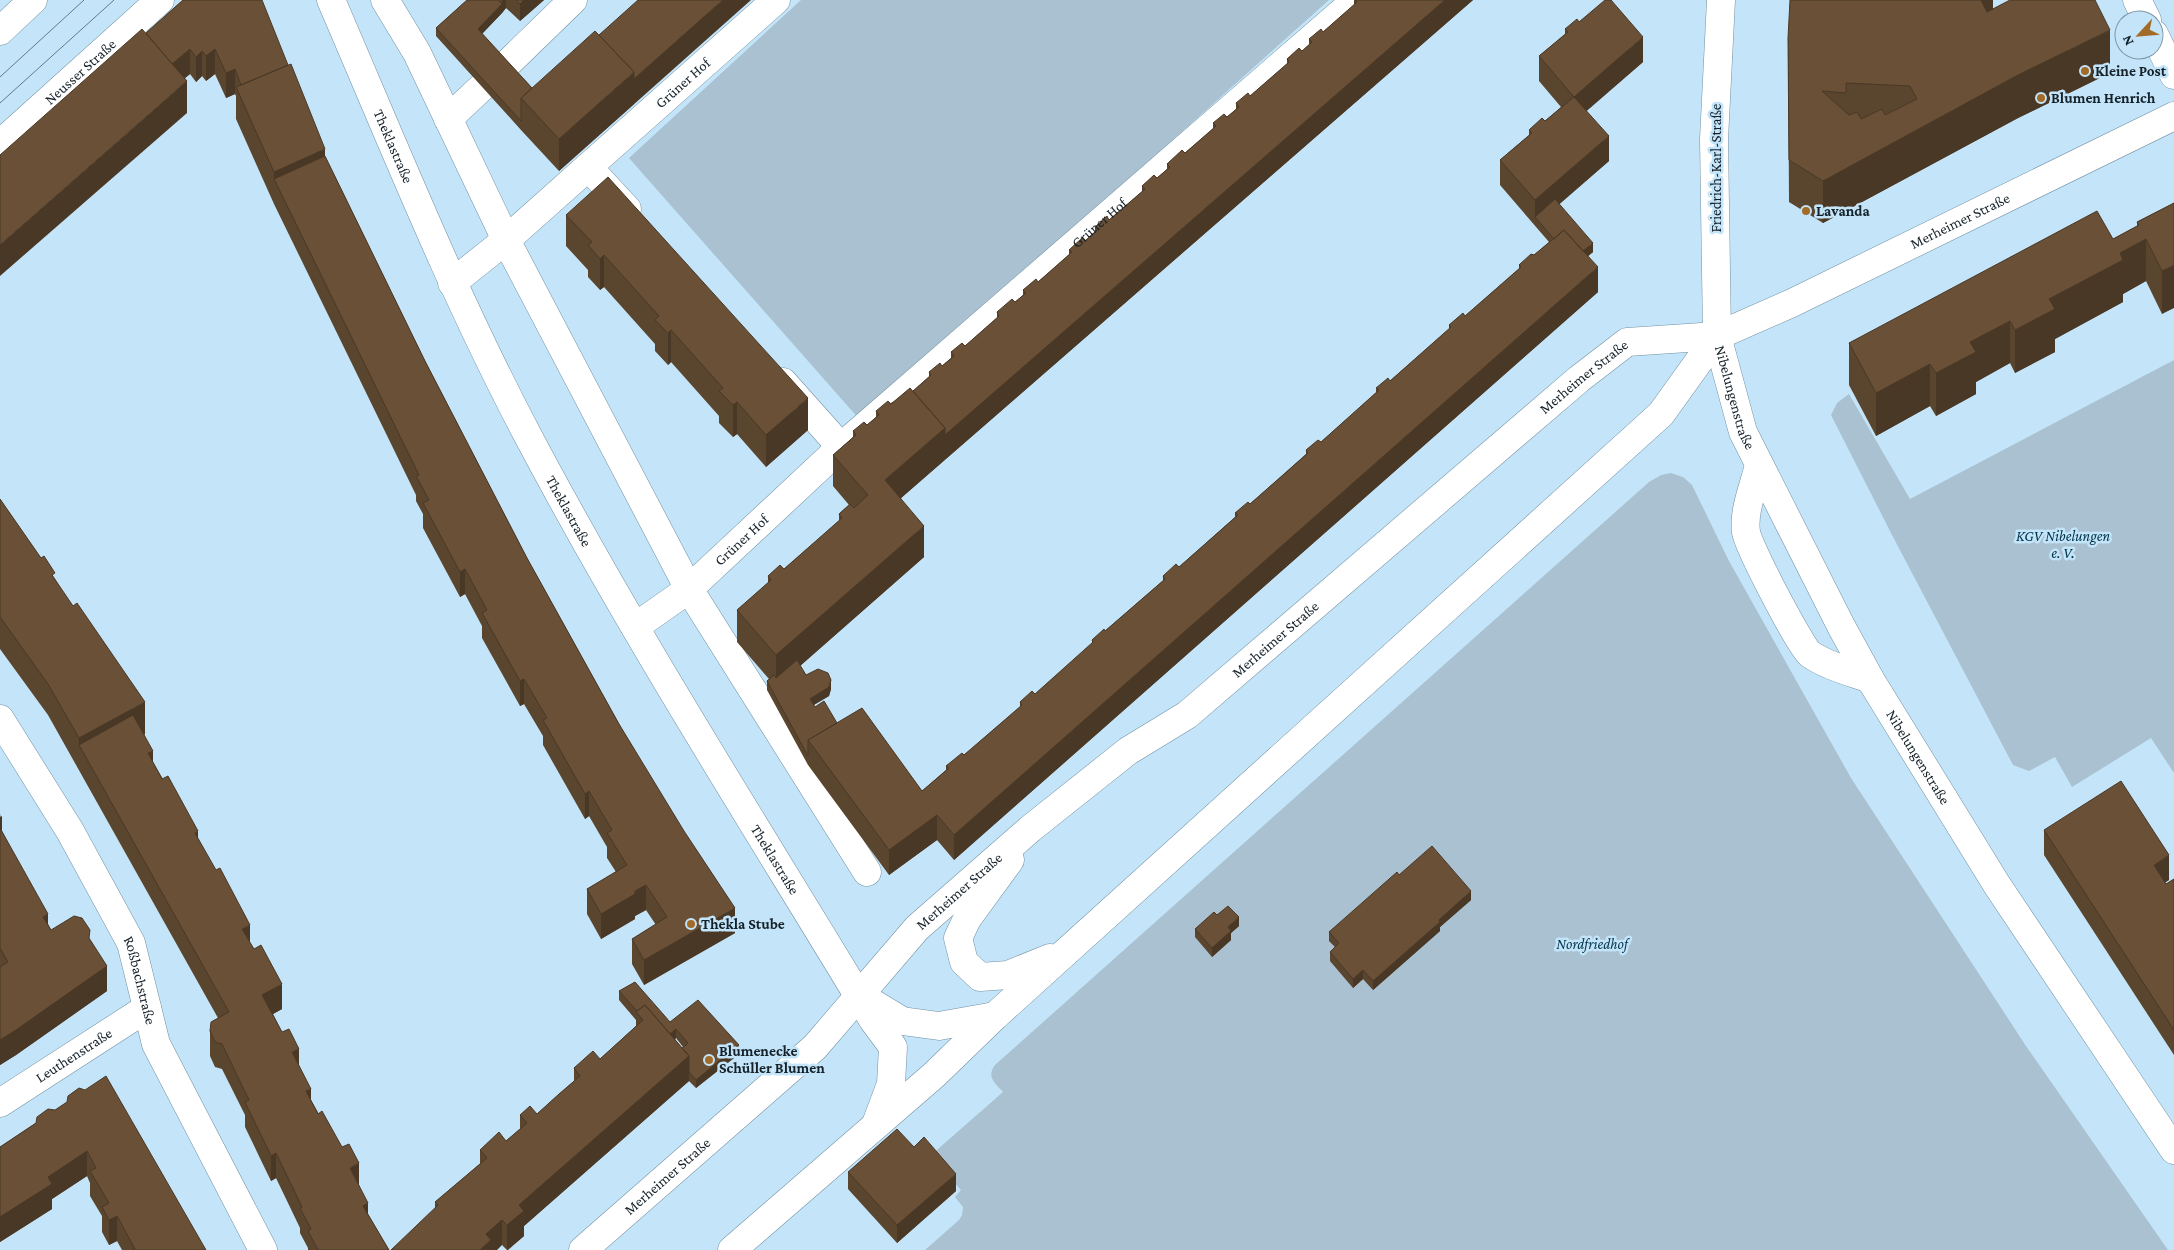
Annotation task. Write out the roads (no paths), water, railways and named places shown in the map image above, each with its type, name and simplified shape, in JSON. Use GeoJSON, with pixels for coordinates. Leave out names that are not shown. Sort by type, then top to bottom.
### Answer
{"type":"FeatureCollection","features":[{"type":"Feature","properties":{"kind":"street","name":"Neusser Straße"},"geometry":{"type":"LineString","coordinates":[[0,144],[160,0]]}},
{"type":"Feature","properties":{"kind":"street","name":"Theklastraße"},"geometry":{"type":"LineString","coordinates":[[331,0],[452,283],[527,434],[635,627],[763,842],[858,995]]}},
{"type":"Feature","properties":{"kind":"street"},"geometry":{"type":"LineString","coordinates":[[385,0],[417,54],[506,240],[689,589],[867,872]]}},
{"type":"Feature","properties":{"kind":"street"},"geometry":{"type":"LineString","coordinates":[[504,67],[573,0]]}},
{"type":"Feature","properties":{"kind":"street","name":"Grüner Hof"},"geometry":{"type":"LineString","coordinates":[[452,283],[506,240],[776,0]]}},
{"type":"Feature","properties":{"kind":"street","name":"Grüner Hof"},"geometry":{"type":"LineString","coordinates":[[635,627],[689,589],[841,447],[1356,0]]}},
{"type":"Feature","properties":{"kind":"street","name":"Friedrich-Karl-Straße"},"geometry":{"type":"LineString","coordinates":[[1717,336],[1714,139],[1721,0]]}},
{"type":"Feature","properties":{"kind":"street"},"geometry":{"type":"LineString","coordinates":[[0,31],[29,1]]}},
{"type":"Feature","properties":{"kind":"street"},"geometry":{"type":"LineString","coordinates":[[2164,54],[2174,75]]}},
{"type":"Feature","properties":{"kind":"street"},"geometry":{"type":"LineString","coordinates":[[448,119],[482,87]]}},
{"type":"Feature","properties":{"kind":"street","name":"Merheimer Straße"},"geometry":{"type":"LineString","coordinates":[[583,1250],[814,1047],[917,928],[1030,829],[1128,751],[1187,716],[1579,379],[1627,342],[1717,336],[1792,302],[2174,116]]}},
{"type":"Feature","properties":{"kind":"street"},"geometry":{"type":"LineString","coordinates":[[588,166],[642,226]]}},
{"type":"Feature","properties":{"kind":"street","name":"Merheimer Straße"},"geometry":{"type":"LineString","coordinates":[[732,1250],[934,1075],[995,1016],[1661,414],[1717,336]]}},
{"type":"Feature","properties":{"kind":"street","name":"Nibelungenstraße"},"geometry":{"type":"LineString","coordinates":[[1717,336],[1743,432],[1841,626],[1870,679],[1996,885],[2174,1150]]}},
{"type":"Feature","properties":{"kind":"street"},"geometry":{"type":"LineString","coordinates":[[768,366],[841,447]]}},
{"type":"Feature","properties":{"kind":"street"},"geometry":{"type":"LineString","coordinates":[[1759,465],[1748,507],[1746,534],[1788,619],[1809,653],[1820,660],[1870,679]]}},
{"type":"Feature","properties":{"kind":"street","name":"Roßbachstraße"},"geometry":{"type":"LineString","coordinates":[[0,719],[70,831],[131,943],[156,1044],[262,1250]]}},
{"type":"Feature","properties":{"kind":"street"},"geometry":{"type":"LineString","coordinates":[[1030,829],[968,920],[958,938],[964,962],[980,977],[1008,975],[1066,952]]}},
{"type":"Feature","properties":{"kind":"street"},"geometry":{"type":"LineString","coordinates":[[858,995],[902,1021],[939,1026],[995,1016]]}},
{"type":"Feature","properties":{"kind":"street","name":"Merheimer Straße"},"geometry":{"type":"LineString","coordinates":[[858,995],[893,1047],[891,1084],[874,1128]]}},
{"type":"Feature","properties":{"kind":"street","name":"Leuthenstraße"},"geometry":{"type":"LineString","coordinates":[[0,1104],[147,1008]]}},
{"type":"Feature","properties":{"kind":"tram line"},"geometry":{"type":"LineString","coordinates":[[0,77],[84,0]]}},
{"type":"Feature","properties":{"kind":"tram line"},"geometry":{"type":"LineString","coordinates":[[0,103],[114,0]]}},
{"type":"Feature","properties":{"kind":"place","name":"Kleine Post"},"geometry":{"type":"Point","coordinates":[2085,71]}},
{"type":"Feature","properties":{"kind":"place","name":"Blumen Henrich"},"geometry":{"type":"Point","coordinates":[2041,98]}},
{"type":"Feature","properties":{"kind":"place","name":"Lavanda"},"geometry":{"type":"Point","coordinates":[1806,211]}},
{"type":"Feature","properties":{"kind":"place","name":"Thekla Stube"},"geometry":{"type":"Point","coordinates":[691,924]}},
{"type":"Feature","properties":{"kind":"place","name":"Blumenecke Schüller Blumen"},"geometry":{"type":"Point","coordinates":[709,1060]}},
{"type":"Feature","properties":{"kind":"park label","name":"KGV Nibelungen e. V."},"geometry":{"type":"Point","coordinates":[2063,544]}},
{"type":"Feature","properties":{"kind":"park label","name":"Nordfriedhof"},"geometry":{"type":"Point","coordinates":[1592,944]}}]}
